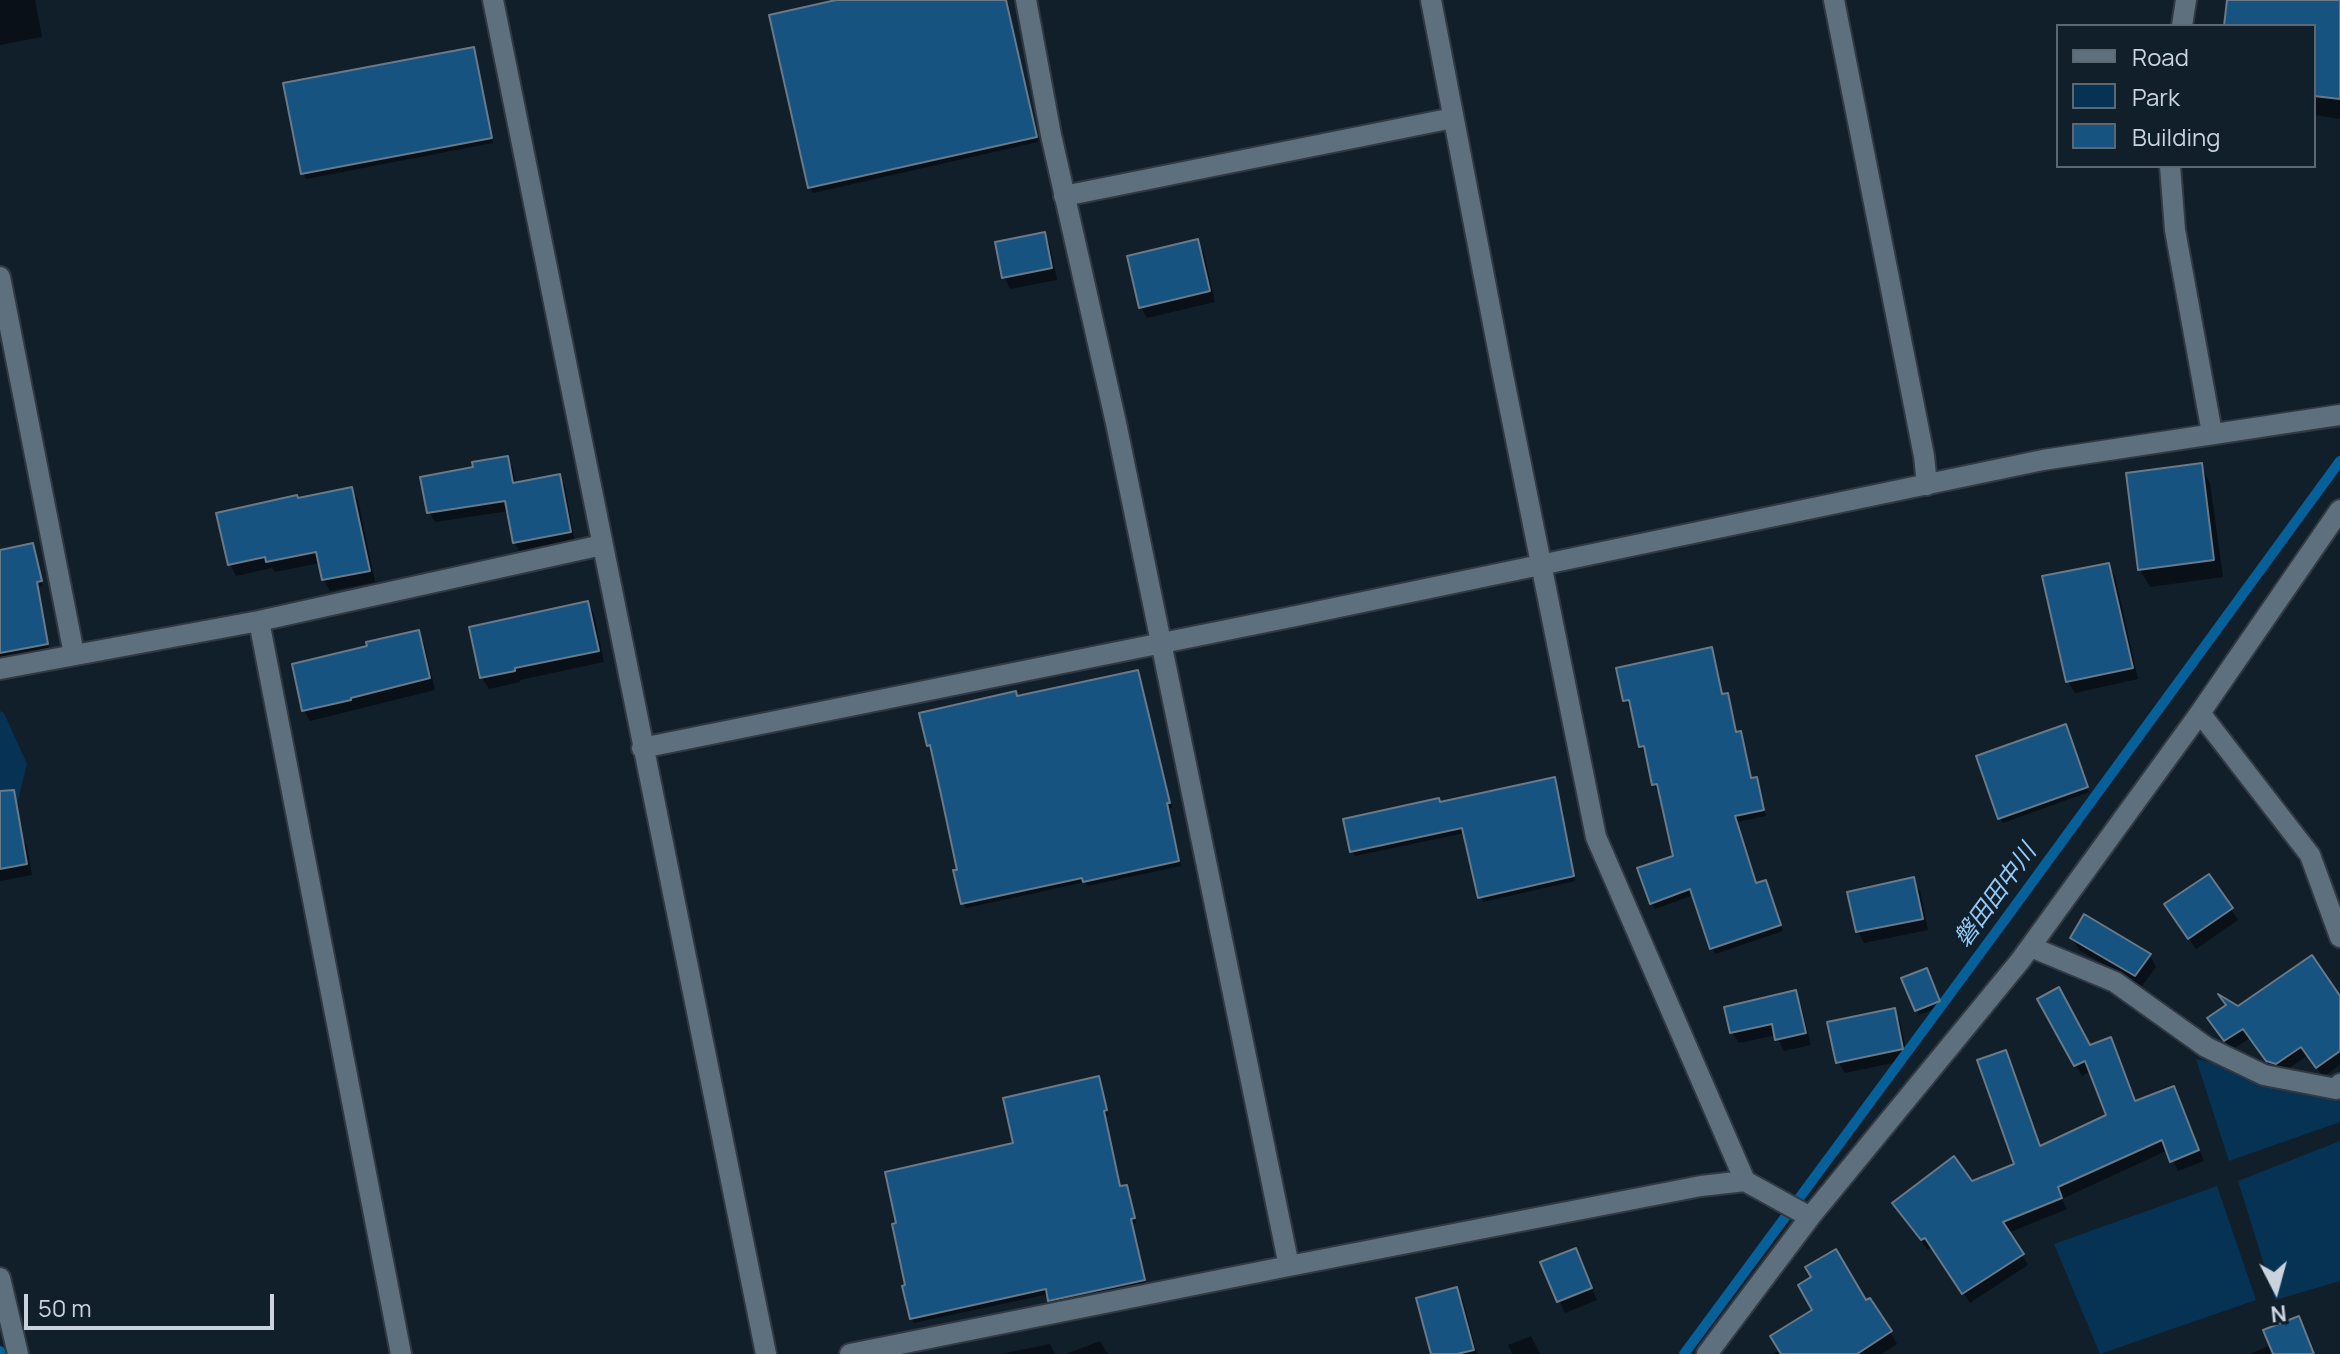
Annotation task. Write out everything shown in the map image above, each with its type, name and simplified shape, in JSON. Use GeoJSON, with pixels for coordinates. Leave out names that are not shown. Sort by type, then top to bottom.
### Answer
{"type":"FeatureCollection","features":[{"type":"Feature","properties":{"kind":"street"},"geometry":{"type":"LineString","coordinates":[[493,0],[766,1354]]}},
{"type":"Feature","properties":{"kind":"street"},"geometry":{"type":"LineString","coordinates":[[1026,0],[1064,196],[1116,423],[1289,1266]]}},
{"type":"Feature","properties":{"kind":"street"},"geometry":{"type":"LineString","coordinates":[[1431,0],[1596,837],[1745,1181]]}},
{"type":"Feature","properties":{"kind":"street"},"geometry":{"type":"LineString","coordinates":[[1834,0],[1924,456],[1927,485]]}},
{"type":"Feature","properties":{"kind":"street"},"geometry":{"type":"LineString","coordinates":[[2182,24],[2186,0]]}},
{"type":"Feature","properties":{"kind":"street"},"geometry":{"type":"LineString","coordinates":[[1064,196],[1453,118]]}},
{"type":"Feature","properties":{"kind":"street"},"geometry":{"type":"LineString","coordinates":[[2170,168],[2175,230],[2212,433]]}},
{"type":"Feature","properties":{"kind":"street"},"geometry":{"type":"LineString","coordinates":[[0,277],[74,654]]}},
{"type":"Feature","properties":{"kind":"street"},"geometry":{"type":"LineString","coordinates":[[642,748],[1541,566],[2043,460],[2340,415]]}},
{"type":"Feature","properties":{"kind":"street"},"geometry":{"type":"LineString","coordinates":[[1707,1354],[1810,1217],[2031,947],[2200,713],[2340,510]]}},
{"type":"Feature","properties":{"kind":"street"},"geometry":{"type":"LineString","coordinates":[[0,669],[259,621],[602,545]]}},
{"type":"Feature","properties":{"kind":"street"},"geometry":{"type":"LineString","coordinates":[[259,621],[401,1354]]}},
{"type":"Feature","properties":{"kind":"street"},"geometry":{"type":"LineString","coordinates":[[2200,713],[2310,855],[2340,937]]}},
{"type":"Feature","properties":{"kind":"street"},"geometry":{"type":"LineString","coordinates":[[2031,947],[2115,982],[2206,1047],[2264,1075],[2336,1089],[2340,1084]]}},
{"type":"Feature","properties":{"kind":"street"},"geometry":{"type":"LineString","coordinates":[[850,1354],[1701,1186],[1745,1181],[1810,1217]]}},
{"type":"Feature","properties":{"kind":"street"},"geometry":{"type":"LineString","coordinates":[[0,1278],[18,1354]]}},
{"type":"Feature","properties":{"kind":"green space"},"geometry":{"type":"Polygon","coordinates":[[[0,711],[4,713],[27,764],[17,804],[0,790],[0,711]]]}},
{"type":"Feature","properties":{"kind":"green space"},"geometry":{"type":"Polygon","coordinates":[[[2196,1059],[2336,1089],[2340,1086],[2340,1122],[2229,1161],[2196,1059]]]}},
{"type":"Feature","properties":{"kind":"green space"},"geometry":{"type":"Polygon","coordinates":[[[2340,1141],[2340,1281],[2275,1300],[2238,1181],[2340,1141]]]}},
{"type":"Feature","properties":{"kind":"green space"},"geometry":{"type":"Polygon","coordinates":[[[2217,1186],[2256,1300],[2100,1354],[2054,1244],[2217,1186]]]}},
{"type":"Feature","properties":{"kind":"building"},"geometry":{"type":"Polygon","coordinates":[[[836,0],[1006,0],[1037,137],[808,188],[769,15],[836,0]]]}},
{"type":"Feature","properties":{"kind":"building"},"geometry":{"type":"Polygon","coordinates":[[[2227,0],[2340,0],[2340,99],[2316,96],[2316,24],[2224,24],[2227,0]]]}},
{"type":"Feature","properties":{"kind":"building"},"geometry":{"type":"Polygon","coordinates":[[[474,47],[492,138],[301,174],[283,83],[474,47]]]}},
{"type":"Feature","properties":{"kind":"building"},"geometry":{"type":"Polygon","coordinates":[[[1045,232],[1052,268],[1002,278],[995,242],[1045,232]]]}},
{"type":"Feature","properties":{"kind":"building"},"geometry":{"type":"Polygon","coordinates":[[[1198,239],[1210,291],[1139,308],[1127,256],[1198,239]]]}},
{"type":"Feature","properties":{"kind":"building"},"geometry":{"type":"Polygon","coordinates":[[[508,456],[513,483],[560,474],[571,532],[513,543],[505,501],[427,513],[420,477],[473,467],[472,462],[508,456]]]}},
{"type":"Feature","properties":{"kind":"building"},"geometry":{"type":"Polygon","coordinates":[[[2202,463],[2214,560],[2138,570],[2126,473],[2202,463]]]}},
{"type":"Feature","properties":{"kind":"building"},"geometry":{"type":"Polygon","coordinates":[[[352,487],[370,571],[322,580],[316,552],[266,562],[265,557],[228,565],[216,513],[297,495],[298,498],[352,487]]]}},
{"type":"Feature","properties":{"kind":"building"},"geometry":{"type":"Polygon","coordinates":[[[33,543],[42,581],[37,582],[48,644],[0,653],[0,550],[33,543]]]}},
{"type":"Feature","properties":{"kind":"building"},"geometry":{"type":"Polygon","coordinates":[[[2109,563],[2133,668],[2066,682],[2042,576],[2109,563]]]}},
{"type":"Feature","properties":{"kind":"building"},"geometry":{"type":"Polygon","coordinates":[[[588,601],[599,651],[480,678],[469,627],[588,601]]]}},
{"type":"Feature","properties":{"kind":"building"},"geometry":{"type":"Polygon","coordinates":[[[419,630],[430,678],[302,711],[292,664],[419,630]]]}},
{"type":"Feature","properties":{"kind":"building"},"geometry":{"type":"Polygon","coordinates":[[[1712,647],[1722,694],[1728,693],[1736,732],[1741,731],[1751,778],[1757,777],[1764,810],[1735,816],[1756,883],[1766,880],[1781,925],[1710,949],[1690,889],[1650,904],[1637,868],[1673,856],[1657,784],[1652,785],[1644,746],[1639,747],[1629,700],[1623,701],[1616,668],[1712,647]]]}},
{"type":"Feature","properties":{"kind":"building"},"geometry":{"type":"Polygon","coordinates":[[[1138,670],[1170,803],[1167,803],[1179,861],[961,904],[942,799],[919,713],[1016,691],[1017,696],[1138,670]]]}},
{"type":"Feature","properties":{"kind":"building"},"geometry":{"type":"Polygon","coordinates":[[[2066,724],[2088,787],[1998,819],[1976,756],[2066,724]]]}},
{"type":"Feature","properties":{"kind":"building"},"geometry":{"type":"Polygon","coordinates":[[[1555,777],[1574,876],[1478,898],[1462,828],[1350,852],[1343,819],[1555,777]]]}},
{"type":"Feature","properties":{"kind":"building"},"geometry":{"type":"Polygon","coordinates":[[[14,790],[27,864],[0,869],[0,791],[14,790]]]}},
{"type":"Feature","properties":{"kind":"building"},"geometry":{"type":"Polygon","coordinates":[[[2209,874],[2233,908],[2188,939],[2164,904],[2209,874]]]}},
{"type":"Feature","properties":{"kind":"building"},"geometry":{"type":"Polygon","coordinates":[[[1914,877],[1923,919],[1856,932],[1847,892],[1914,877]]]}},
{"type":"Feature","properties":{"kind":"building"},"geometry":{"type":"Polygon","coordinates":[[[2084,914],[2151,954],[2135,976],[2070,938],[2084,914]]]}},
{"type":"Feature","properties":{"kind":"building"},"geometry":{"type":"Polygon","coordinates":[[[2312,955],[2340,996],[2340,1051],[2316,1068],[2301,1047],[2276,1064],[2266,1061],[2243,1029],[2224,1041],[2207,1018],[2226,1005],[2218,994],[2238,1006],[2312,955]]]}},
{"type":"Feature","properties":{"kind":"building"},"geometry":{"type":"Polygon","coordinates":[[[1927,968],[1940,1001],[1915,1011],[1901,978],[1927,968]]]}},
{"type":"Feature","properties":{"kind":"building"},"geometry":{"type":"Polygon","coordinates":[[[2059,987],[2090,1045],[2111,1037],[2135,1101],[2174,1086],[2199,1150],[2170,1162],[2162,1140],[2058,1187],[2062,1198],[2003,1222],[2024,1254],[1962,1294],[1925,1238],[1921,1240],[1892,1203],[1954,1156],[1972,1181],[2014,1164],[1977,1060],[2006,1050],[2040,1146],[2106,1115],[2085,1061],[2074,1066],[2037,999],[2059,987]]]}},
{"type":"Feature","properties":{"kind":"building"},"geometry":{"type":"Polygon","coordinates":[[[1796,990],[1806,1033],[1775,1040],[1772,1024],[1730,1033],[1724,1007],[1796,990]]]}},
{"type":"Feature","properties":{"kind":"building"},"geometry":{"type":"Polygon","coordinates":[[[1895,1008],[1903,1049],[1836,1063],[1827,1022],[1895,1008]]]}},
{"type":"Feature","properties":{"kind":"building"},"geometry":{"type":"Polygon","coordinates":[[[1099,1076],[1120,1186],[1127,1185],[1135,1218],[1131,1219],[1145,1280],[1048,1301],[1046,1289],[910,1319],[885,1172],[1013,1143],[1003,1098],[1099,1076]]]}},
{"type":"Feature","properties":{"kind":"building"},"geometry":{"type":"Polygon","coordinates":[[[1576,1248],[1592,1288],[1557,1302],[1540,1262],[1576,1248]]]}},
{"type":"Feature","properties":{"kind":"building"},"geometry":{"type":"Polygon","coordinates":[[[1836,1249],[1866,1300],[1870,1298],[1892,1331],[1857,1354],[1781,1354],[1770,1336],[1812,1310],[1798,1285],[1811,1277],[1805,1267],[1836,1249]]]}},
{"type":"Feature","properties":{"kind":"building"},"geometry":{"type":"Polygon","coordinates":[[[1457,1287],[1474,1350],[1457,1354],[1431,1354],[1416,1298],[1457,1287]]]}},
{"type":"Feature","properties":{"kind":"building"},"geometry":{"type":"Polygon","coordinates":[[[2299,1316],[2314,1354],[2273,1354],[2263,1330],[2299,1316]]]}},
{"type":"Feature","properties":{"kind":"waterway","name":"磐田田中川"},"geometry":{"type":"LineString","coordinates":[[1684,1354],[2340,461]]}}]}
